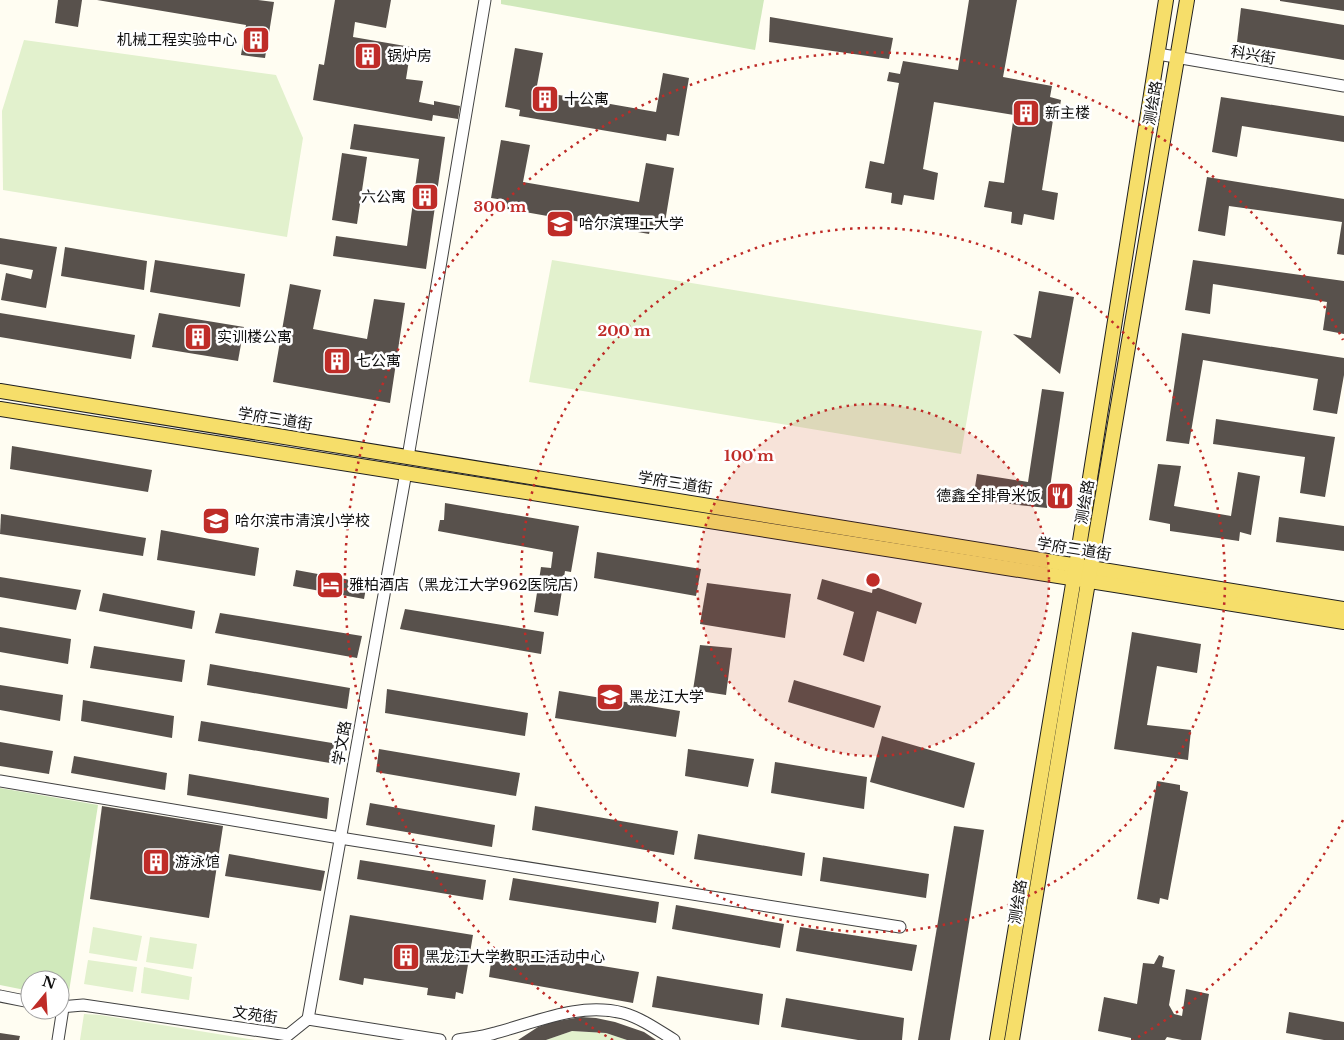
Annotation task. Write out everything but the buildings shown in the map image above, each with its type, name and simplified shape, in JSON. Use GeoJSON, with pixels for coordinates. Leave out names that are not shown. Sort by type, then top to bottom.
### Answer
{"type":"FeatureCollection","features":[{"type":"Feature","properties":{"kind":"main road","name":"测绘路"},"geometry":{"type":"LineString","coordinates":[[1012,1040],[1166,0]]}},
{"type":"Feature","properties":{"kind":"main road","name":"测绘路"},"geometry":{"type":"LineString","coordinates":[[998,1040],[1187,0]]}},
{"type":"Feature","properties":{"kind":"main road","name":"学府三道街"},"geometry":{"type":"LineString","coordinates":[[0,391],[408,457],[1082,573],[1344,622]]}},
{"type":"Feature","properties":{"kind":"main road","name":"学府三道街"},"geometry":{"type":"LineString","coordinates":[[0,409],[1082,573],[1344,609]]}},
{"type":"Feature","properties":{"kind":"street"},"geometry":{"type":"LineString","coordinates":[[408,457],[485,0]]}},
{"type":"Feature","properties":{"kind":"street","name":"科兴街"},"geometry":{"type":"LineString","coordinates":[[1158,54],[1344,86]]}},
{"type":"Feature","properties":{"kind":"street","name":"学文路"},"geometry":{"type":"LineString","coordinates":[[308,1019],[406,472]]}},
{"type":"Feature","properties":{"kind":"street"},"geometry":{"type":"LineString","coordinates":[[0,781],[340,838],[900,927]]}},
{"type":"Feature","properties":{"kind":"street"},"geometry":{"type":"LineString","coordinates":[[0,996],[20,1000]]}},
{"type":"Feature","properties":{"kind":"street","name":"文苑街"},"geometry":{"type":"LineString","coordinates":[[70,1006],[83,1004],[288,1038],[308,1019]]}},
{"type":"Feature","properties":{"kind":"street"},"geometry":{"type":"LineString","coordinates":[[458,1040],[494,1034],[560,1014],[591,1010],[624,1013],[674,1040]]}},
{"type":"Feature","properties":{"kind":"street"},"geometry":{"type":"LineString","coordinates":[[308,1019],[440,1040]]}},
{"type":"Feature","properties":{"kind":"street"},"geometry":{"type":"LineString","coordinates":[[58,1040],[60,1020]]}},
{"type":"Feature","properties":{"kind":"green space"},"geometry":{"type":"Polygon","coordinates":[[[501,0],[764,0],[755,50],[501,4],[501,0]]]}},
{"type":"Feature","properties":{"kind":"green space"},"geometry":{"type":"Polygon","coordinates":[[[24,40],[276,75],[303,138],[287,237],[3,190],[2,111],[24,40]]]}},
{"type":"Feature","properties":{"kind":"green space"},"geometry":{"type":"Polygon","coordinates":[[[552,260],[982,331],[961,454],[529,382],[552,260]]]}},
{"type":"Feature","properties":{"kind":"green space"},"geometry":{"type":"Polygon","coordinates":[[[0,788],[98,805],[70,985],[70,970],[20,970],[20,989],[0,985],[0,788]]]}},
{"type":"Feature","properties":{"kind":"green space"},"geometry":{"type":"Polygon","coordinates":[[[93,927],[142,936],[137,961],[89,953],[93,927]]]}},
{"type":"Feature","properties":{"kind":"green space"},"geometry":{"type":"Polygon","coordinates":[[[150,937],[197,944],[193,969],[146,962],[150,937]]]}},
{"type":"Feature","properties":{"kind":"green space"},"geometry":{"type":"Polygon","coordinates":[[[88,960],[137,967],[133,992],[84,984],[88,960]]]}},
{"type":"Feature","properties":{"kind":"green space"},"geometry":{"type":"Polygon","coordinates":[[[144,967],[192,977],[189,1000],[141,993],[144,967]]]}},
{"type":"Feature","properties":{"kind":"green space"},"geometry":{"type":"Polygon","coordinates":[[[84,1014],[100,1015],[255,1040],[80,1040],[84,1014]]]}},
{"type":"Feature","properties":{"kind":"green space"},"geometry":{"type":"Polygon","coordinates":[[[572,1031],[606,1033],[627,1040],[546,1040],[572,1031]]]}},
{"type":"Feature","properties":{"kind":"place","name":"机械工程实验中心"},"geometry":{"type":"Point","coordinates":[256,40]}},
{"type":"Feature","properties":{"kind":"place","name":"锅炉房"},"geometry":{"type":"Point","coordinates":[368,56]}},
{"type":"Feature","properties":{"kind":"place","name":"十公寓"},"geometry":{"type":"Point","coordinates":[545,99]}},
{"type":"Feature","properties":{"kind":"place","name":"新主楼"},"geometry":{"type":"Point","coordinates":[1026,113]}},
{"type":"Feature","properties":{"kind":"place","name":"六公寓"},"geometry":{"type":"Point","coordinates":[425,197]}},
{"type":"Feature","properties":{"kind":"place","name":"哈尔滨理工大学"},"geometry":{"type":"Point","coordinates":[560,224]}},
{"type":"Feature","properties":{"kind":"place","name":"实训楼公寓"},"geometry":{"type":"Point","coordinates":[198,337]}},
{"type":"Feature","properties":{"kind":"place","name":"七公寓"},"geometry":{"type":"Point","coordinates":[337,361]}},
{"type":"Feature","properties":{"kind":"place","name":"德鑫全排骨米饭"},"geometry":{"type":"Point","coordinates":[1060,496]}},
{"type":"Feature","properties":{"kind":"place","name":"哈尔滨市清滨小学校"},"geometry":{"type":"Point","coordinates":[216,521]}},
{"type":"Feature","properties":{"kind":"place","name":"雅柏酒店（黑龙江大学962医院店）"},"geometry":{"type":"Point","coordinates":[330,585]}},
{"type":"Feature","properties":{"kind":"place","name":"黑龙江大学"},"geometry":{"type":"Point","coordinates":[610,697]}},
{"type":"Feature","properties":{"kind":"place","name":"游泳馆"},"geometry":{"type":"Point","coordinates":[156,862]}},
{"type":"Feature","properties":{"kind":"place","name":"黑龙江大学教职工活动中心"},"geometry":{"type":"Point","coordinates":[406,957]}}]}
